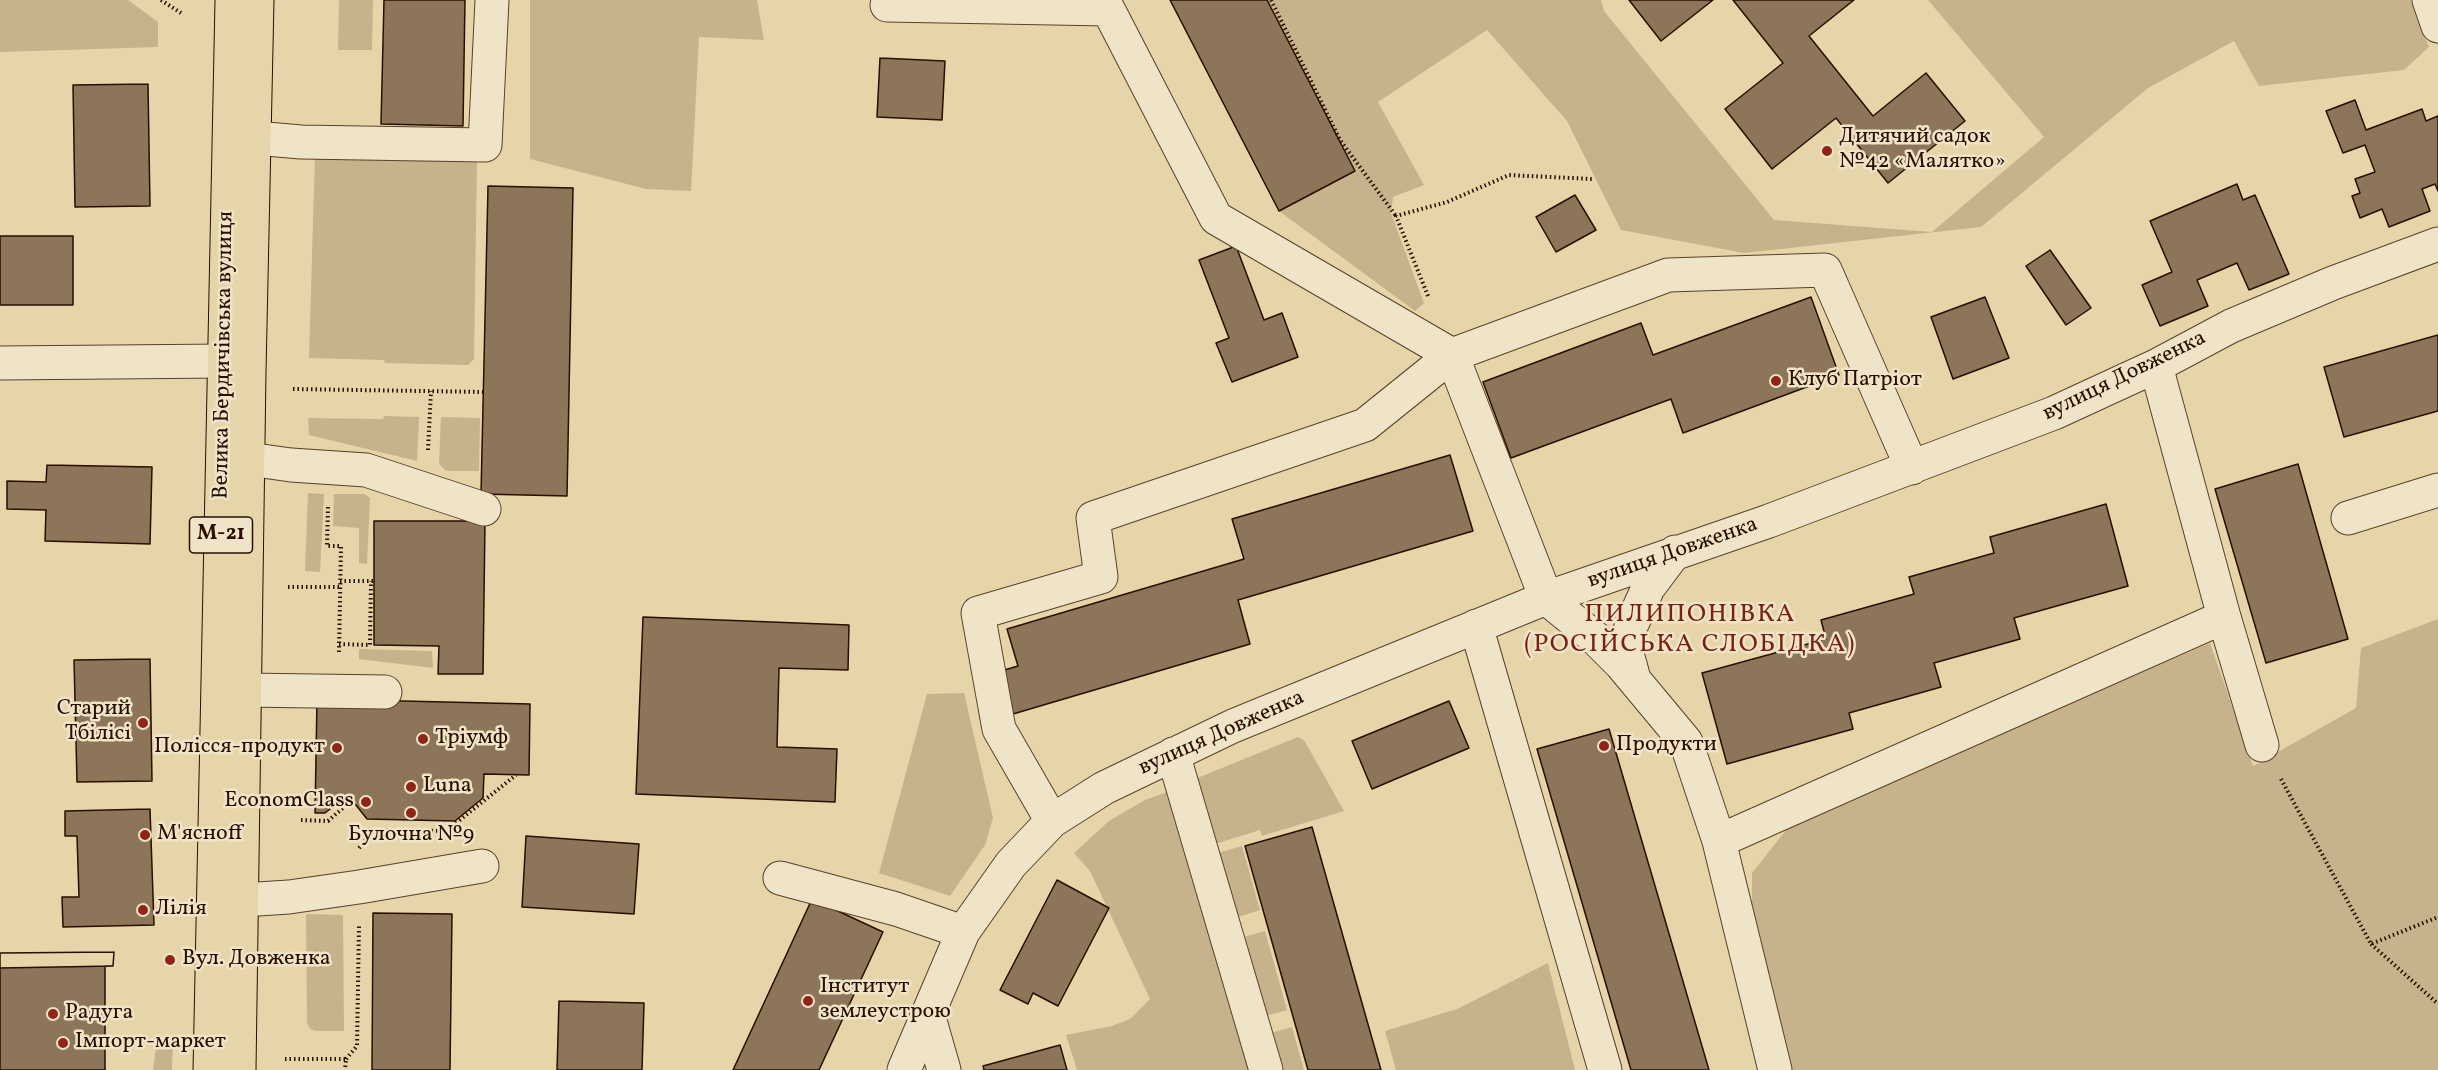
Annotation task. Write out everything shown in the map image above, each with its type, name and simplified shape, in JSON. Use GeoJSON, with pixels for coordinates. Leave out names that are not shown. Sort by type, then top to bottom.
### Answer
{"type":"FeatureCollection","features":[{"type":"Feature","properties":{"kind":"highway","name":"Велика Бердичівська вулиця"},"geometry":{"type":"LineString","coordinates":[[210,1070],[232,0]]}},
{"type":"Feature","properties":{"kind":"highway","name":"Велика Бердичівська вулиця"},"geometry":{"type":"LineString","coordinates":[[239,1070],[257,0]]}},
{"type":"Feature","properties":{"kind":"street"},"geometry":{"type":"LineString","coordinates":[[255,138],[301,142],[485,146],[492,0]]}},
{"type":"Feature","properties":{"kind":"street"},"geometry":{"type":"LineString","coordinates":[[2429,0],[2438,26]]}},
{"type":"Feature","properties":{"kind":"street"},"geometry":{"type":"LineString","coordinates":[[887,5],[1108,9],[1216,218],[1452,355],[1546,598],[1594,637],[1634,679],[1686,742],[1719,841],[1775,1070]]}},
{"type":"Feature","properties":{"kind":"street","name":"вулиця Довженка"},"geometry":{"type":"LineString","coordinates":[[904,1070],[963,932],[1011,864],[1052,821],[1104,788],[1233,726],[1546,598],[1769,521],[2054,413],[2156,366],[2231,326],[2438,244]]}},
{"type":"Feature","properties":{"kind":"street"},"geometry":{"type":"LineString","coordinates":[[1052,821],[999,729],[978,614],[1101,577],[1093,518],[1365,425],[1452,355],[1668,275],[1825,270],[1912,468]]}},
{"type":"Feature","properties":{"kind":"street"},"geometry":{"type":"LineString","coordinates":[[0,363],[225,361]]}},
{"type":"Feature","properties":{"kind":"street"},"geometry":{"type":"LineString","coordinates":[[2156,366],[2224,617],[2262,745]]}},
{"type":"Feature","properties":{"kind":"street"},"geometry":{"type":"LineString","coordinates":[[248,459],[366,470],[426,492],[484,509]]}},
{"type":"Feature","properties":{"kind":"street"},"geometry":{"type":"LineString","coordinates":[[2348,518],[2438,490]]}},
{"type":"Feature","properties":{"kind":"street"},"geometry":{"type":"LineString","coordinates":[[1634,679],[1626,650],[1631,626],[1648,588],[1675,552]]}},
{"type":"Feature","properties":{"kind":"street"},"geometry":{"type":"LineString","coordinates":[[1719,841],[2224,617]]}},
{"type":"Feature","properties":{"kind":"street"},"geometry":{"type":"LineString","coordinates":[[1476,626],[1605,1070]]}},
{"type":"Feature","properties":{"kind":"street"},"geometry":{"type":"LineString","coordinates":[[244,690],[385,692]]}},
{"type":"Feature","properties":{"kind":"street"},"geometry":{"type":"LineString","coordinates":[[1173,754],[1266,1070]]}},
{"type":"Feature","properties":{"kind":"street"},"geometry":{"type":"LineString","coordinates":[[242,900],[289,897],[482,866]]}},
{"type":"Feature","properties":{"kind":"street"},"geometry":{"type":"LineString","coordinates":[[780,878],[896,909],[963,932]]}},
{"type":"Feature","properties":{"kind":"street"},"geometry":{"type":"LineString","coordinates":[[928,1014],[944,1070]]}},
{"type":"Feature","properties":{"kind":"path"},"geometry":{"type":"LineString","coordinates":[[161,0],[181,13]]}},
{"type":"Feature","properties":{"kind":"path"},"geometry":{"type":"LineString","coordinates":[[1271,0],[1340,140],[1396,216],[1430,301]]}},
{"type":"Feature","properties":{"kind":"path"},"geometry":{"type":"LineString","coordinates":[[1396,216],[1447,202],[1509,175],[1592,179]]}},
{"type":"Feature","properties":{"kind":"path"},"geometry":{"type":"LineString","coordinates":[[293,389],[484,392]]}},
{"type":"Feature","properties":{"kind":"path"},"geometry":{"type":"LineString","coordinates":[[426,492],[431,391]]}},
{"type":"Feature","properties":{"kind":"path"},"geometry":{"type":"LineString","coordinates":[[329,467],[327,546],[340,546],[339,661]]}},
{"type":"Feature","properties":{"kind":"path"},"geometry":{"type":"LineString","coordinates":[[339,644],[370,645],[373,581],[340,581]]}},
{"type":"Feature","properties":{"kind":"path"},"geometry":{"type":"LineString","coordinates":[[288,586],[340,587]]}},
{"type":"Feature","properties":{"kind":"path"},"geometry":{"type":"LineString","coordinates":[[2262,745],[2371,944],[2438,1004]]}},
{"type":"Feature","properties":{"kind":"path"},"geometry":{"type":"LineString","coordinates":[[355,853],[374,830],[447,831],[516,775]]}},
{"type":"Feature","properties":{"kind":"path"},"geometry":{"type":"LineString","coordinates":[[300,820],[328,821],[352,800]]}},
{"type":"Feature","properties":{"kind":"path"},"geometry":{"type":"LineString","coordinates":[[345,1070],[346,1059],[357,1046],[359,887]]}},
{"type":"Feature","properties":{"kind":"path"},"geometry":{"type":"LineString","coordinates":[[2371,944],[2438,916]]}},
{"type":"Feature","properties":{"kind":"path"},"geometry":{"type":"LineString","coordinates":[[285,1059],[346,1059]]}},
{"type":"Feature","properties":{"kind":"shaded area"},"geometry":{"type":"Polygon","coordinates":[[[0,0],[128,0],[158,22],[158,47],[0,52],[0,0]]]}},
{"type":"Feature","properties":{"kind":"shaded area"},"geometry":{"type":"Polygon","coordinates":[[[339,0],[373,0],[372,50],[338,50],[339,0]]]}},
{"type":"Feature","properties":{"kind":"shaded area"},"geometry":{"type":"Polygon","coordinates":[[[530,0],[757,0],[764,40],[699,37],[691,191],[646,189],[530,159],[530,0]]]}},
{"type":"Feature","properties":{"kind":"shaded area"},"geometry":{"type":"Polygon","coordinates":[[[1267,0],[1601,0],[1604,11],[1774,220],[1932,232],[2044,137],[1928,0],[2411,0],[2429,47],[2404,70],[2259,86],[2234,41],[2148,88],[1981,227],[1744,253],[1621,230],[1567,121],[1487,30],[1378,102],[1424,185],[1393,197],[1391,213],[1424,303],[1415,311],[1279,211],[1267,0]]]}},
{"type":"Feature","properties":{"kind":"shaded area"},"geometry":{"type":"Polygon","coordinates":[[[315,154],[477,161],[474,359],[468,365],[309,358],[315,154]]]}},
{"type":"Feature","properties":{"kind":"shaded area"},"geometry":{"type":"Polygon","coordinates":[[[384,416],[419,417],[417,461],[309,435],[308,418],[383,419],[384,416]]]}},
{"type":"Feature","properties":{"kind":"shaded area"},"geometry":{"type":"Polygon","coordinates":[[[441,417],[480,418],[479,471],[446,471],[439,464],[441,417]]]}},
{"type":"Feature","properties":{"kind":"shaded area"},"geometry":{"type":"Polygon","coordinates":[[[308,493],[324,494],[320,572],[305,571],[308,493]]]}},
{"type":"Feature","properties":{"kind":"shaded area"},"geometry":{"type":"Polygon","coordinates":[[[334,494],[364,494],[370,498],[367,564],[359,563],[359,528],[333,526],[334,494]]]}},
{"type":"Feature","properties":{"kind":"shaded area"},"geometry":{"type":"Polygon","coordinates":[[[2438,619],[2438,1070],[1789,1070],[1752,937],[1752,873],[1790,825],[2210,643],[2253,766],[2356,708],[2361,648],[2438,619]]]}},
{"type":"Feature","properties":{"kind":"shaded area"},"geometry":{"type":"Polygon","coordinates":[[[359,649],[432,651],[433,668],[359,659],[359,649]]]}},
{"type":"Feature","properties":{"kind":"shaded area"},"geometry":{"type":"Polygon","coordinates":[[[964,693],[993,818],[985,845],[950,896],[879,873],[927,694],[964,693]]]}},
{"type":"Feature","properties":{"kind":"shaded area"},"geometry":{"type":"Polygon","coordinates":[[[1298,737],[1304,740],[1344,811],[1262,836],[1260,830],[1215,844],[1195,779],[1298,737]]]}},
{"type":"Feature","properties":{"kind":"shaded area"},"geometry":{"type":"Polygon","coordinates":[[[1175,789],[1256,1070],[1077,1070],[1066,1035],[1112,1026],[1130,1019],[1150,999],[1090,871],[1074,853],[1109,821],[1145,800],[1175,789]]]}},
{"type":"Feature","properties":{"kind":"shaded area"},"geometry":{"type":"Polygon","coordinates":[[[1242,846],[1260,910],[1238,917],[1218,853],[1242,846]]]}},
{"type":"Feature","properties":{"kind":"shaded area"},"geometry":{"type":"Polygon","coordinates":[[[306,914],[343,915],[344,1031],[316,1031],[310,1029],[307,1022],[306,914]]]}},
{"type":"Feature","properties":{"kind":"shaded area"},"geometry":{"type":"Polygon","coordinates":[[[1265,931],[1287,1010],[1266,1016],[1244,937],[1265,931]]]}},
{"type":"Feature","properties":{"kind":"shaded area"},"geometry":{"type":"Polygon","coordinates":[[[1548,963],[1575,1070],[1396,1070],[1385,1031],[1457,1009],[1548,963]]]}},
{"type":"Feature","properties":{"kind":"shaded area"},"geometry":{"type":"Polygon","coordinates":[[[1292,1027],[1304,1070],[1281,1070],[1271,1033],[1292,1027]]]}},
{"type":"Feature","properties":{"kind":"shaded area"},"geometry":{"type":"Polygon","coordinates":[[[167,1036],[173,1036],[172,1070],[153,1070],[156,1048],[167,1036]]]}},
{"type":"Feature","properties":{"kind":"building"},"geometry":{"type":"Polygon","coordinates":[[[384,0],[465,0],[463,126],[381,124],[384,0]]]}},
{"type":"Feature","properties":{"kind":"building"},"geometry":{"type":"Polygon","coordinates":[[[1170,0],[1267,0],[1355,171],[1279,211],[1170,0]]]}},
{"type":"Feature","properties":{"kind":"building"},"geometry":{"type":"Polygon","coordinates":[[[1629,0],[1713,0],[1661,41],[1629,0]]]}},
{"type":"Feature","properties":{"kind":"building"},"geometry":{"type":"Polygon","coordinates":[[[1733,0],[1854,0],[1809,36],[1873,116],[1926,73],[1965,121],[1888,183],[1836,118],[1772,169],[1725,109],[1783,63],[1733,0]]]}},
{"type":"Feature","properties":{"kind":"building"},"geometry":{"type":"Polygon","coordinates":[[[880,58],[945,61],[942,120],[877,117],[880,58]]]}},
{"type":"Feature","properties":{"kind":"building"},"geometry":{"type":"Polygon","coordinates":[[[148,84],[150,206],[75,207],[73,85],[148,84]]]}},
{"type":"Feature","properties":{"kind":"building"},"geometry":{"type":"Polygon","coordinates":[[[2355,100],[2366,130],[2422,109],[2426,121],[2438,116],[2438,191],[2435,184],[2422,189],[2430,211],[2389,227],[2382,209],[2360,218],[2352,196],[2360,193],[2355,179],[2375,172],[2365,145],[2343,153],[2326,111],[2355,100]]]}},
{"type":"Feature","properties":{"kind":"building"},"geometry":{"type":"Polygon","coordinates":[[[2237,184],[2243,200],[2255,195],[2289,274],[2249,290],[2237,263],[2197,280],[2208,306],[2160,326],[2142,285],[2172,272],[2150,221],[2237,184]]]}},
{"type":"Feature","properties":{"kind":"building"},"geometry":{"type":"Polygon","coordinates":[[[488,186],[573,188],[567,496],[481,494],[488,186]]]}},
{"type":"Feature","properties":{"kind":"building"},"geometry":{"type":"Polygon","coordinates":[[[1575,195],[1596,230],[1556,252],[1536,217],[1575,195]]]}},
{"type":"Feature","properties":{"kind":"building"},"geometry":{"type":"Polygon","coordinates":[[[0,236],[73,236],[73,305],[0,305],[0,236]]]}},
{"type":"Feature","properties":{"kind":"building"},"geometry":{"type":"Polygon","coordinates":[[[1236,246],[1264,320],[1282,313],[1298,357],[1232,382],[1216,343],[1229,338],[1199,260],[1236,246]]]}},
{"type":"Feature","properties":{"kind":"building"},"geometry":{"type":"Polygon","coordinates":[[[2050,250],[2091,308],[2066,325],[2026,266],[2050,250]]]}},
{"type":"Feature","properties":{"kind":"building"},"geometry":{"type":"Polygon","coordinates":[[[1811,297],[1839,375],[1683,433],[1671,399],[1511,458],[1483,382],[1641,323],[1653,355],[1811,297]]]}},
{"type":"Feature","properties":{"kind":"building"},"geometry":{"type":"Polygon","coordinates":[[[1985,297],[2009,358],[1953,379],[1931,317],[1985,297]]]}},
{"type":"Feature","properties":{"kind":"building"},"geometry":{"type":"Polygon","coordinates":[[[2438,335],[2438,411],[2344,437],[2324,367],[2438,335]]]}},
{"type":"Feature","properties":{"kind":"building"},"geometry":{"type":"Polygon","coordinates":[[[1450,455],[1473,531],[1238,600],[1250,644],[1013,714],[1001,671],[1018,666],[1007,629],[1244,559],[1232,519],[1450,455]]]}},
{"type":"Feature","properties":{"kind":"building"},"geometry":{"type":"Polygon","coordinates":[[[2298,464],[2348,639],[2266,663],[2215,489],[2298,464]]]}},
{"type":"Feature","properties":{"kind":"building"},"geometry":{"type":"Polygon","coordinates":[[[47,465],[152,467],[150,544],[45,541],[46,510],[7,509],[7,481],[46,482],[47,465]]]}},
{"type":"Feature","properties":{"kind":"building"},"geometry":{"type":"Polygon","coordinates":[[[2106,504],[2128,586],[2014,618],[2020,639],[1934,663],[1941,687],[1849,713],[1853,729],[1727,764],[1702,673],[1826,639],[1821,620],[1914,594],[1909,577],[1994,553],[1990,537],[2106,504]]]}},
{"type":"Feature","properties":{"kind":"building"},"geometry":{"type":"Polygon","coordinates":[[[374,521],[485,521],[483,674],[438,674],[439,646],[374,645],[374,521]]]}},
{"type":"Feature","properties":{"kind":"building"},"geometry":{"type":"Polygon","coordinates":[[[643,617],[849,625],[848,670],[779,668],[777,747],[837,749],[835,802],[636,794],[643,617]]]}},
{"type":"Feature","properties":{"kind":"building"},"geometry":{"type":"Polygon","coordinates":[[[150,659],[152,781],[77,782],[74,660],[150,659]]]}},
{"type":"Feature","properties":{"kind":"building","name":"Тріумф"},"geometry":{"type":"Polygon","coordinates":[[[317,699],[530,704],[529,775],[484,774],[483,798],[455,821],[367,819],[348,795],[325,813],[315,813],[317,699]]]}},
{"type":"Feature","properties":{"kind":"building"},"geometry":{"type":"Polygon","coordinates":[[[1449,701],[1469,748],[1372,789],[1352,741],[1449,701]]]}},
{"type":"Feature","properties":{"kind":"building"},"geometry":{"type":"Polygon","coordinates":[[[1609,729],[1709,1070],[1631,1070],[1537,749],[1609,729]]]}},
{"type":"Feature","properties":{"kind":"building"},"geometry":{"type":"Polygon","coordinates":[[[150,809],[154,925],[63,927],[62,897],[79,897],[77,836],[65,836],[65,811],[150,809]]]}},
{"type":"Feature","properties":{"kind":"building"},"geometry":{"type":"Polygon","coordinates":[[[1312,827],[1381,1070],[1308,1070],[1245,846],[1312,827]]]}},
{"type":"Feature","properties":{"kind":"building"},"geometry":{"type":"Polygon","coordinates":[[[526,836],[639,844],[634,914],[522,907],[526,836]]]}},
{"type":"Feature","properties":{"kind":"building"},"geometry":{"type":"Polygon","coordinates":[[[1057,880],[1109,908],[1058,1006],[1033,993],[1028,1004],[1000,990],[1057,880]]]}},
{"type":"Feature","properties":{"kind":"building","name":"Інститут землеустрою"},"geometry":{"type":"Polygon","coordinates":[[[812,899],[883,932],[819,1070],[733,1070],[812,899]]]}},
{"type":"Feature","properties":{"kind":"building"},"geometry":{"type":"Polygon","coordinates":[[[373,913],[452,914],[450,1070],[372,1070],[373,913]]]}},
{"type":"Feature","properties":{"kind":"building","name":"Радуга"},"geometry":{"type":"Polygon","coordinates":[[[114,952],[113,966],[105,966],[105,1070],[0,1070],[0,953],[114,952]]]}},
{"type":"Feature","properties":{"kind":"building"},"geometry":{"type":"Polygon","coordinates":[[[114,952],[113,966],[0,968],[0,953],[114,952]]]}},
{"type":"Feature","properties":{"kind":"building"},"geometry":{"type":"Polygon","coordinates":[[[559,1001],[644,1003],[642,1070],[557,1070],[559,1001]]]}},
{"type":"Feature","properties":{"kind":"building"},"geometry":{"type":"Polygon","coordinates":[[[1060,1045],[1067,1070],[984,1070],[983,1066],[1060,1045]]]}},
{"type":"Feature","properties":{"kind":"place","name":"Дитячий садок №42 «Малятко»"},"geometry":{"type":"Point","coordinates":[1827,151]}},
{"type":"Feature","properties":{"kind":"place","name":"Клуб Патріот"},"geometry":{"type":"Point","coordinates":[1776,381]}},
{"type":"Feature","properties":{"kind":"place","name":"Старий Тбілісі"},"geometry":{"type":"Point","coordinates":[143,723]}},
{"type":"Feature","properties":{"kind":"place","name":"Тріумф"},"geometry":{"type":"Point","coordinates":[423,739]}},
{"type":"Feature","properties":{"kind":"place","name":"Продукти"},"geometry":{"type":"Point","coordinates":[1604,746]}},
{"type":"Feature","properties":{"kind":"place","name":"Полісся-продукт"},"geometry":{"type":"Point","coordinates":[337,748]}},
{"type":"Feature","properties":{"kind":"place","name":"Luna"},"geometry":{"type":"Point","coordinates":[411,787]}},
{"type":"Feature","properties":{"kind":"place","name":"EconomClass"},"geometry":{"type":"Point","coordinates":[366,802]}},
{"type":"Feature","properties":{"kind":"place","name":"Булочна №9"},"geometry":{"type":"Point","coordinates":[411,813]}},
{"type":"Feature","properties":{"kind":"place","name":"М'ясноff"},"geometry":{"type":"Point","coordinates":[145,835]}},
{"type":"Feature","properties":{"kind":"place","name":"Лілія"},"geometry":{"type":"Point","coordinates":[143,910]}},
{"type":"Feature","properties":{"kind":"place","name":"Вул. Довженка"},"geometry":{"type":"Point","coordinates":[170,960]}},
{"type":"Feature","properties":{"kind":"place","name":"Інститут землеустрою"},"geometry":{"type":"Point","coordinates":[808,1001]}},
{"type":"Feature","properties":{"kind":"place","name":"Радуга"},"geometry":{"type":"Point","coordinates":[53,1014]}},
{"type":"Feature","properties":{"kind":"place","name":"Імпорт-маркет"},"geometry":{"type":"Point","coordinates":[63,1043]}},
{"type":"Feature","properties":{"kind":"district","name":"ПИЛИПОНІВКА (РОСІЙСЬКА СЛОБІДКА)"},"geometry":{"type":"Point","coordinates":[1690,631]}}]}
